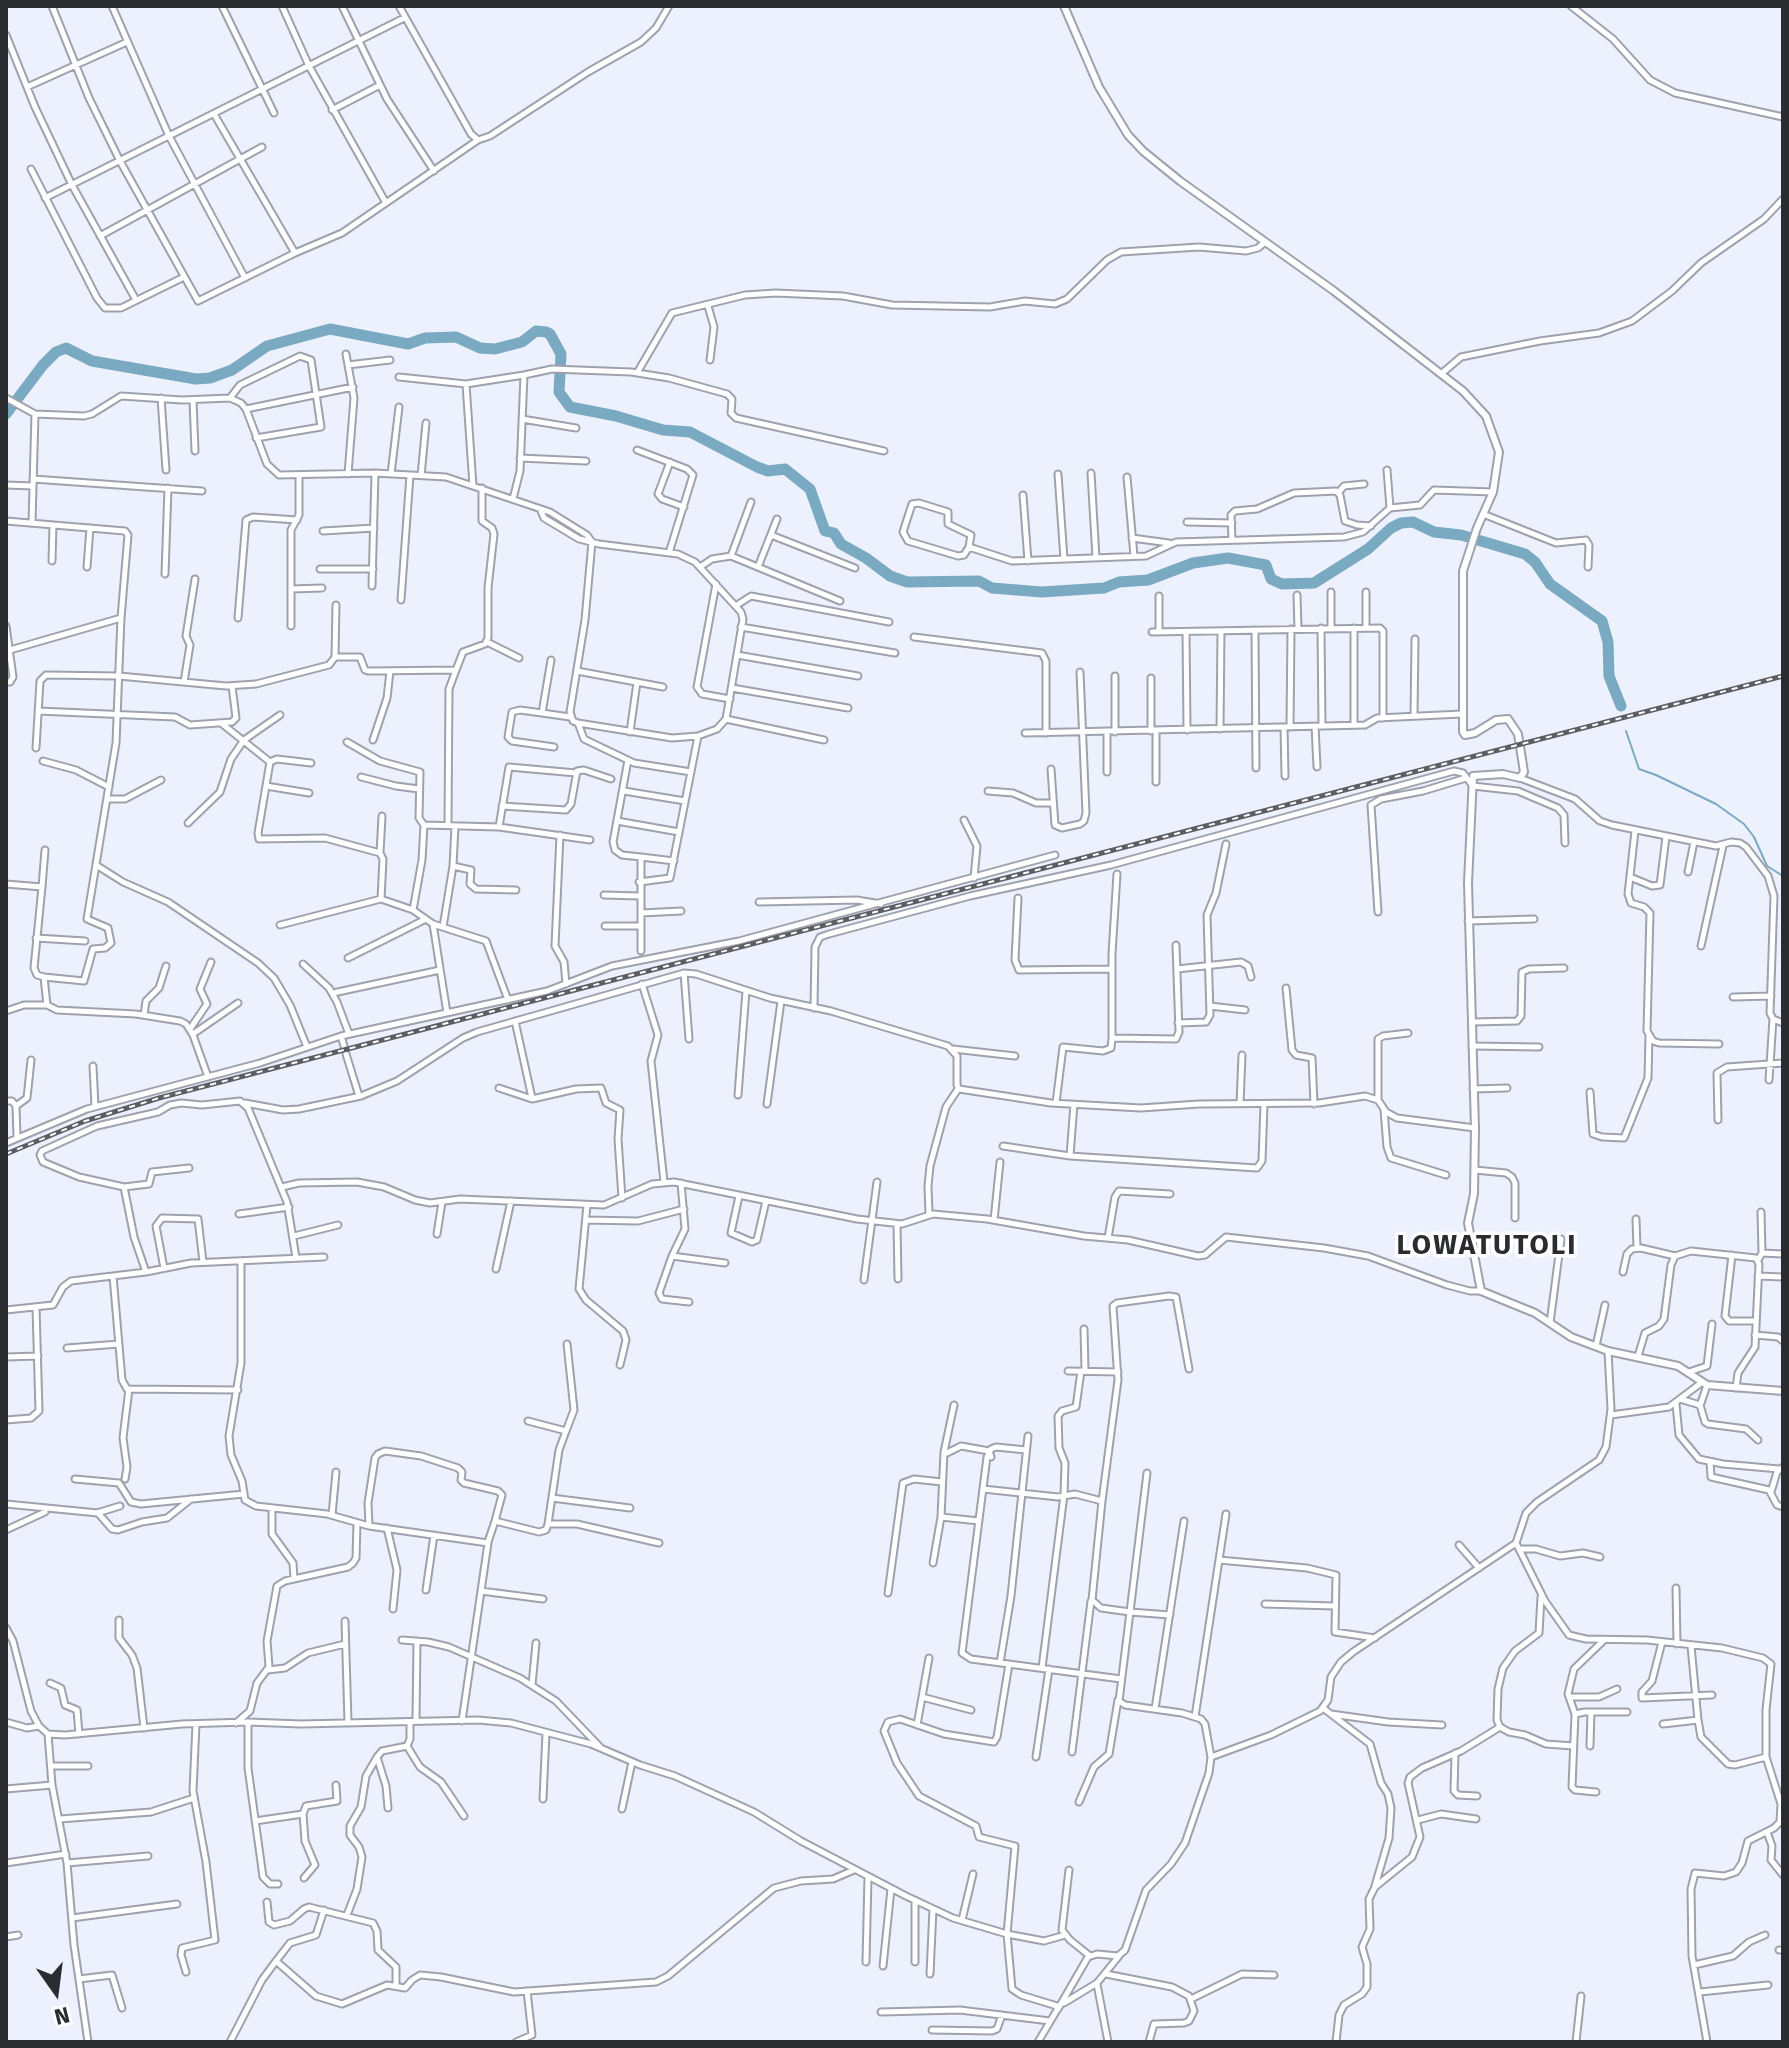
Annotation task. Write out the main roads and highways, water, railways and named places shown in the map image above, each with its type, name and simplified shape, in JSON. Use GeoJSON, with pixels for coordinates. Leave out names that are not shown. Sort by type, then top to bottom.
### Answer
{"type":"FeatureCollection","features":[{"type":"Feature","properties":{"kind":"waterway"},"geometry":{"type":"LineString","coordinates":[[6,414],[43,365],[56,352],[66,348],[92,361],[196,379],[210,378],[232,370],[267,346],[330,329],[408,344],[425,338],[456,337],[480,348],[495,349],[522,342],[536,331],[546,332],[561,354],[559,392],[570,407],[663,430],[690,432],[757,467],[768,471],[785,469],[810,489],[825,531],[834,533],[841,544],[890,576],[907,582],[979,581],[992,588],[1042,592],[1104,588],[1119,582],[1148,580],[1193,563],[1228,558],[1266,565],[1271,579],[1282,584],[1314,583],[1368,549],[1391,528],[1413,522],[1434,532],[1461,535],[1525,554],[1535,562],[1550,584],[1602,621],[1608,642],[1609,676],[1621,706]]}},
{"type":"Feature","properties":{"kind":"waterway"},"geometry":{"type":"LineString","coordinates":[[1626,731],[1639,769],[1716,804],[1744,824],[1754,837],[1767,866],[1783,876]]}},
{"type":"Feature","properties":{"kind":"railway"},"geometry":{"type":"LineString","coordinates":[[6,1154],[85,1121],[159,1098],[1783,676]]}},
{"type":"Feature","properties":{"kind":"district","name":"LOWATUTOLI"},"geometry":{"type":"Point","coordinates":[1487,1246]}}]}
